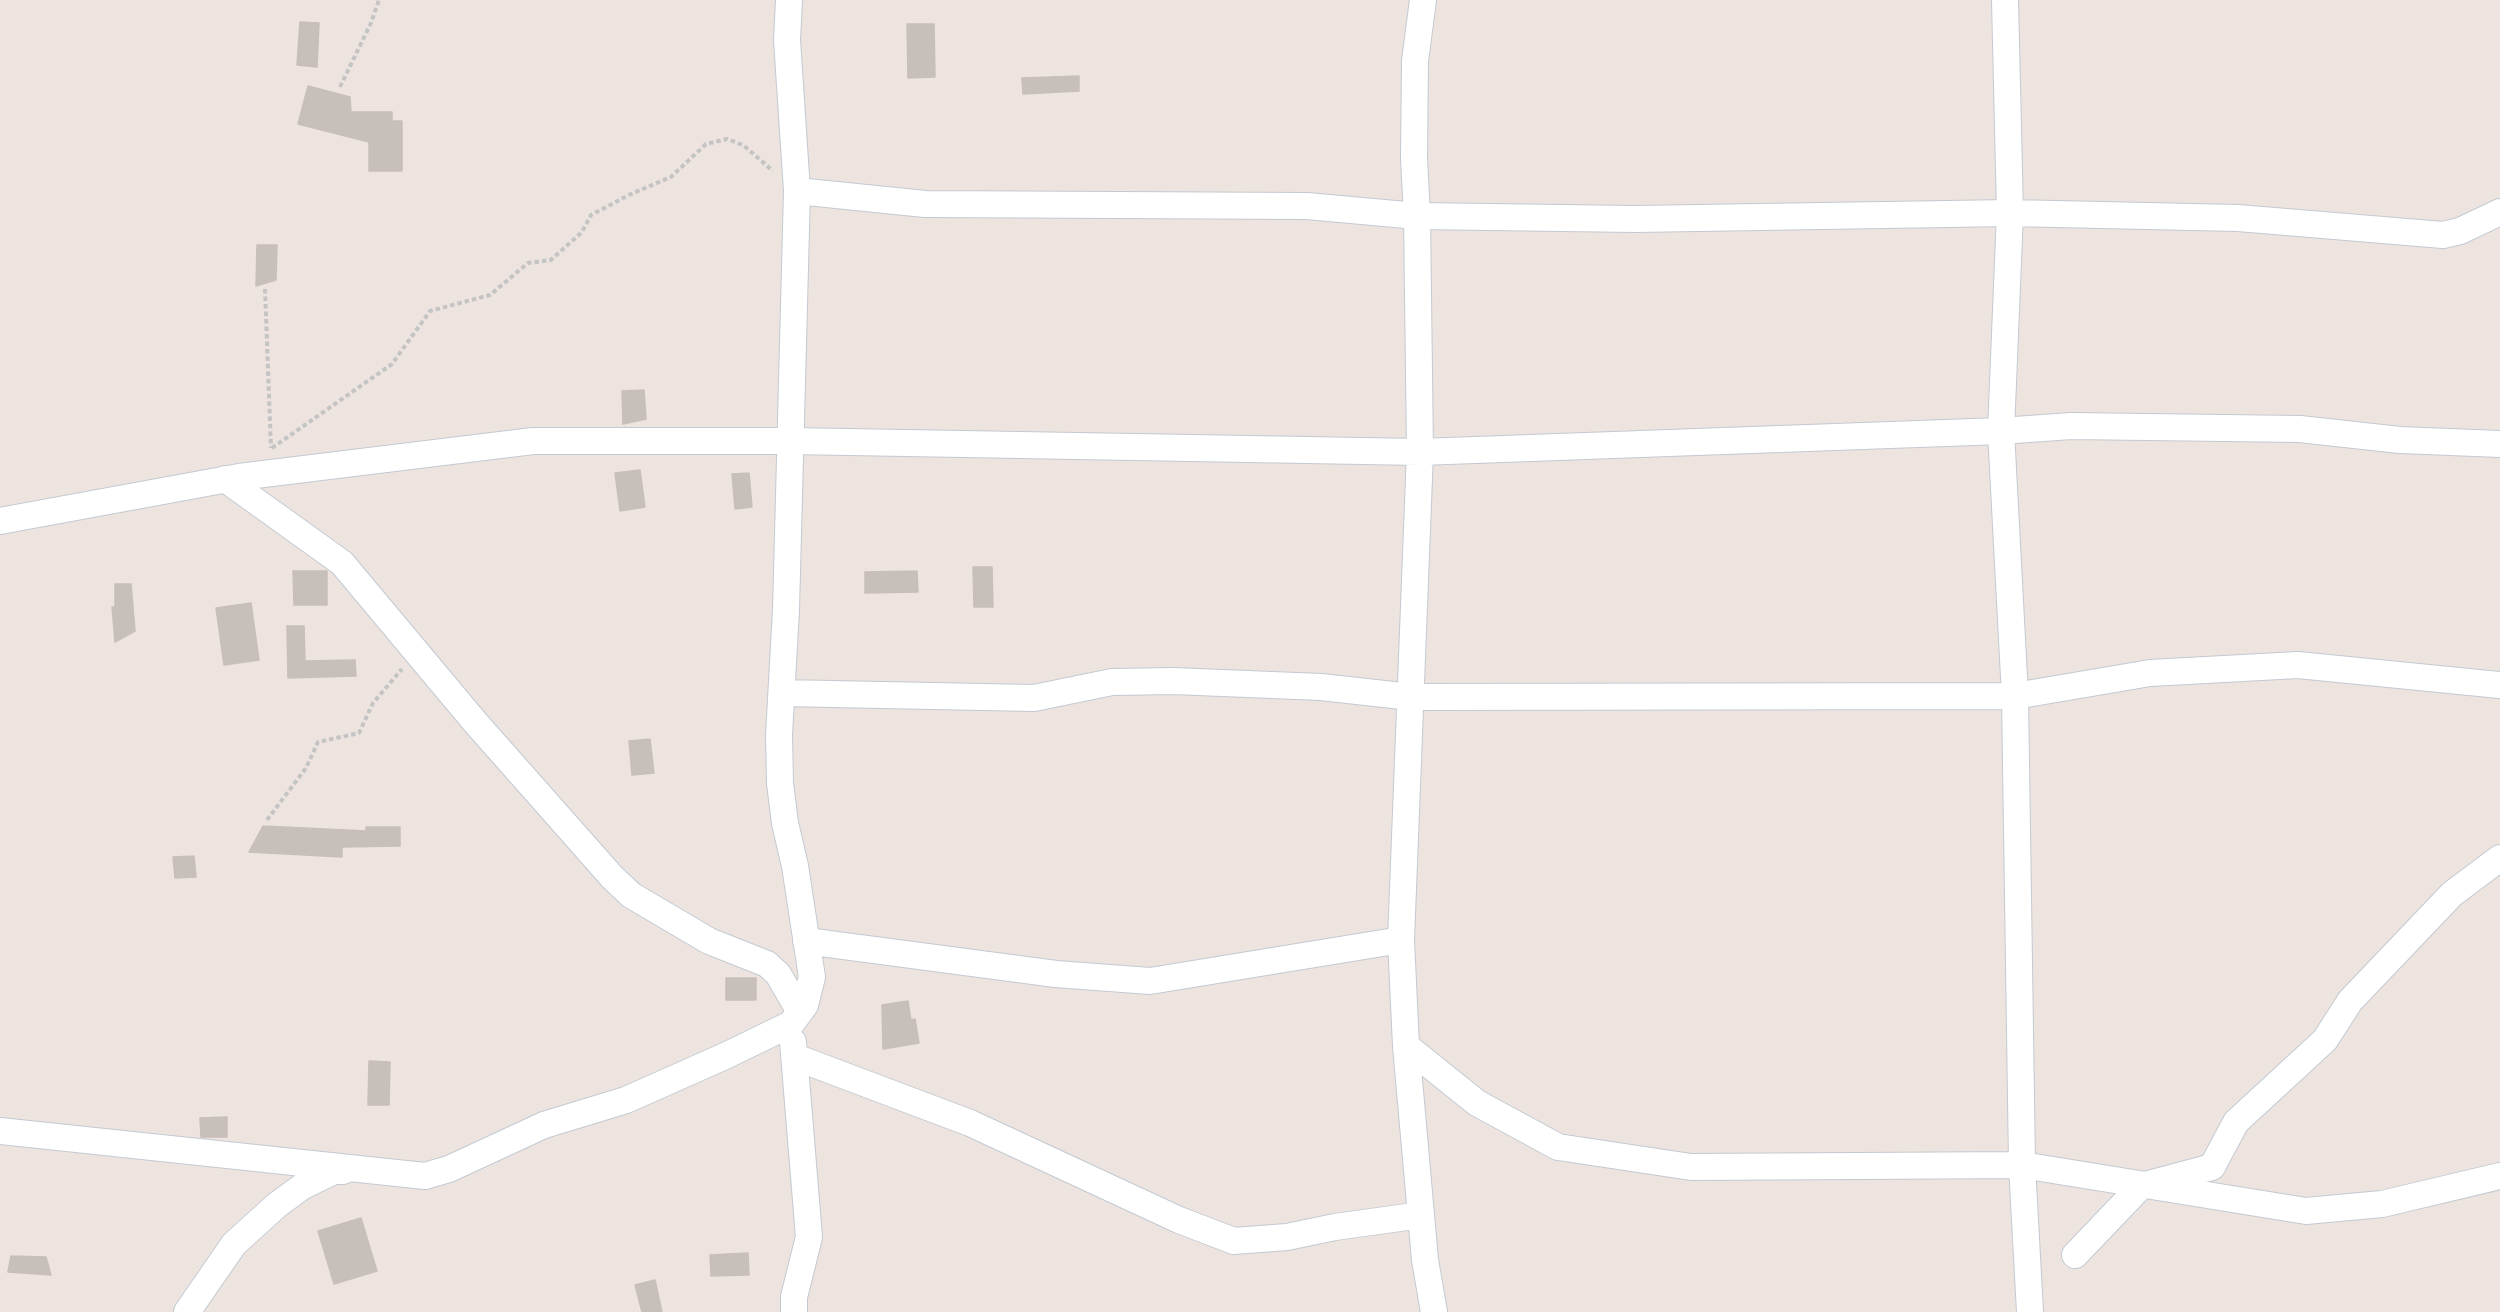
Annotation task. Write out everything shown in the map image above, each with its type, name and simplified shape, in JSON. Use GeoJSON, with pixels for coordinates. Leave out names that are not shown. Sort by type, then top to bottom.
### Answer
{"type":"FeatureCollection","features":[{"type":"Feature","properties":{"kind":"street"},"geometry":{"type":"LineString","coordinates":[[0,1131],[425,1176],[449,1169],[544,1125],[626,1100],[795,1018],[805,1005],[812,977],[780,783],[779,735],[791,441],[797,191],[787,40],[789,0]]}},
{"type":"Feature","properties":{"kind":"street"},"geometry":{"type":"LineString","coordinates":[[1423,0],[1415,61],[1414,158],[1417,216],[1420,452],[1401,940],[1406,1046],[1425,1260],[1434,1312]]}},
{"type":"Feature","properties":{"kind":"street"},"geometry":{"type":"LineString","coordinates":[[2005,0],[2010,213],[2001,431],[2015,696],[2022,1165],[2030,1312]]}},
{"type":"Feature","properties":{"kind":"street"},"geometry":{"type":"LineString","coordinates":[[797,191],[925,204],[1307,206],[1417,216],[1635,219],[2010,213],[2238,218],[2443,235],[2460,231],[2500,212]]}},
{"type":"Feature","properties":{"kind":"street"},"geometry":{"type":"LineString","coordinates":[[0,521],[236,478],[533,441],[791,441],[1420,452],[2001,431],[2071,426],[2300,429],[2400,440],[2500,444]]}},
{"type":"Feature","properties":{"kind":"street"},"geometry":{"type":"LineString","coordinates":[[236,478],[342,563],[482,730],[625,889],[709,941],[767,964],[778,974],[795,1018],[795,1057],[809,1237],[794,1297],[794,1312]]}},
{"type":"Feature","properties":{"kind":"street"},"geometry":{"type":"LineString","coordinates":[[782,693],[1034,698],[1112,682],[1173,681],[1321,687],[1411,697],[2015,696],[2150,673],[2298,665],[2500,685]]}},
{"type":"Feature","properties":{"kind":"street"},"geometry":{"type":"LineString","coordinates":[[2075,1256],[2141,1186],[2212,1167],[2236,1122],[2325,1040],[2350,1001],[2452,894],[2500,858]]}},
{"type":"Feature","properties":{"kind":"street"},"geometry":{"type":"LineString","coordinates":[[807,941],[1056,974],[1150,981],[1401,940]]}},
{"type":"Feature","properties":{"kind":"street"},"geometry":{"type":"LineString","coordinates":[[1406,1046],[1478,1103],[1558,1148],[1691,1167],[2022,1165],[2306,1211],[2382,1204],[2500,1176]]}},
{"type":"Feature","properties":{"kind":"street"},"geometry":{"type":"LineString","coordinates":[[795,1057],[970,1124],[1179,1220],[1234,1241],[1287,1237],[1335,1227],[1421,1215]]}},
{"type":"Feature","properties":{"kind":"street"},"geometry":{"type":"LineString","coordinates":[[188,1312],[234,1244],[277,1205],[303,1186],[334,1171],[370,1169]]}},
{"type":"Feature","properties":{"kind":"path"},"geometry":{"type":"LineString","coordinates":[[340,87],[371,23],[379,0]]}},
{"type":"Feature","properties":{"kind":"path"},"geometry":{"type":"LineString","coordinates":[[236,478],[272,448],[392,364],[430,311],[490,295],[528,264],[550,260],[582,232],[591,215],[631,194],[671,177],[706,144],[727,140],[743,145],[797,191]]}},
{"type":"Feature","properties":{"kind":"path"},"geometry":{"type":"LineString","coordinates":[[265,289],[272,448]]}},
{"type":"Feature","properties":{"kind":"path"},"geometry":{"type":"LineString","coordinates":[[267,820],[306,768],[318,742],[359,733],[373,703],[416,652]]}},
{"type":"Feature","properties":{"kind":"building"},"geometry":{"type":"Polygon","coordinates":[[[300,22],[319,23],[317,67],[297,65],[300,22]]]}},
{"type":"Feature","properties":{"kind":"building"},"geometry":{"type":"Polygon","coordinates":[[[907,24],[934,24],[935,77],[908,78],[907,24]]]}},
{"type":"Feature","properties":{"kind":"building"},"geometry":{"type":"Polygon","coordinates":[[[1079,76],[1079,91],[1023,94],[1022,78],[1079,76]]]}},
{"type":"Feature","properties":{"kind":"building"},"geometry":{"type":"Polygon","coordinates":[[[308,86],[350,97],[351,112],[392,112],[392,121],[402,121],[402,171],[369,171],[369,142],[298,124],[308,86]]]}},
{"type":"Feature","properties":{"kind":"building"},"geometry":{"type":"Polygon","coordinates":[[[257,245],[277,245],[276,280],[256,286],[257,245]]]}},
{"type":"Feature","properties":{"kind":"building"},"geometry":{"type":"Polygon","coordinates":[[[644,390],[646,419],[623,424],[622,391],[644,390]]]}},
{"type":"Feature","properties":{"kind":"building"},"geometry":{"type":"Polygon","coordinates":[[[640,470],[645,507],[620,511],[615,473],[640,470]]]}},
{"type":"Feature","properties":{"kind":"building"},"geometry":{"type":"Polygon","coordinates":[[[749,473],[752,507],[735,509],[732,474],[749,473]]]}},
{"type":"Feature","properties":{"kind":"building"},"geometry":{"type":"Polygon","coordinates":[[[973,567],[992,567],[993,607],[974,607],[973,567]]]}},
{"type":"Feature","properties":{"kind":"building"},"geometry":{"type":"Polygon","coordinates":[[[293,571],[327,571],[327,605],[294,605],[293,571]]]}},
{"type":"Feature","properties":{"kind":"building"},"geometry":{"type":"Polygon","coordinates":[[[917,571],[918,592],[865,593],[865,572],[917,571]]]}},
{"type":"Feature","properties":{"kind":"building"},"geometry":{"type":"Polygon","coordinates":[[[115,584],[131,584],[135,631],[115,642],[112,607],[115,607],[115,584]]]}},
{"type":"Feature","properties":{"kind":"building"},"geometry":{"type":"Polygon","coordinates":[[[251,603],[259,660],[224,665],[216,608],[251,603]]]}},
{"type":"Feature","properties":{"kind":"building"},"geometry":{"type":"Polygon","coordinates":[[[287,626],[304,626],[305,661],[355,660],[356,676],[288,678],[287,626]]]}},
{"type":"Feature","properties":{"kind":"building"},"geometry":{"type":"Polygon","coordinates":[[[650,739],[654,773],[632,775],[629,741],[650,739]]]}},
{"type":"Feature","properties":{"kind":"building"},"geometry":{"type":"Polygon","coordinates":[[[263,826],[366,831],[366,827],[400,827],[400,846],[342,847],[342,857],[249,852],[263,826]]]}},
{"type":"Feature","properties":{"kind":"building"},"geometry":{"type":"Polygon","coordinates":[[[194,856],[196,877],[175,878],[173,857],[194,856]]]}},
{"type":"Feature","properties":{"kind":"building"},"geometry":{"type":"Polygon","coordinates":[[[726,978],[756,978],[756,1000],[726,1000],[726,978]]]}},
{"type":"Feature","properties":{"kind":"building"},"geometry":{"type":"Polygon","coordinates":[[[908,1001],[911,1020],[915,1019],[919,1043],[883,1049],[882,1005],[908,1001]]]}},
{"type":"Feature","properties":{"kind":"building"},"geometry":{"type":"Polygon","coordinates":[[[369,1061],[390,1062],[389,1105],[368,1105],[369,1061]]]}},
{"type":"Feature","properties":{"kind":"building"},"geometry":{"type":"Polygon","coordinates":[[[227,1117],[227,1137],[201,1137],[200,1118],[227,1117]]]}},
{"type":"Feature","properties":{"kind":"building"},"geometry":{"type":"Polygon","coordinates":[[[361,1218],[377,1271],[334,1284],[318,1231],[361,1218]]]}},
{"type":"Feature","properties":{"kind":"building"},"geometry":{"type":"Polygon","coordinates":[[[748,1253],[749,1275],[711,1276],[710,1255],[748,1253]]]}},
{"type":"Feature","properties":{"kind":"building"},"geometry":{"type":"Polygon","coordinates":[[[11,1256],[46,1257],[51,1275],[8,1272],[11,1256]]]}},
{"type":"Feature","properties":{"kind":"building"},"geometry":{"type":"Polygon","coordinates":[[[655,1280],[662,1312],[642,1312],[635,1285],[655,1280]]]}}]}
